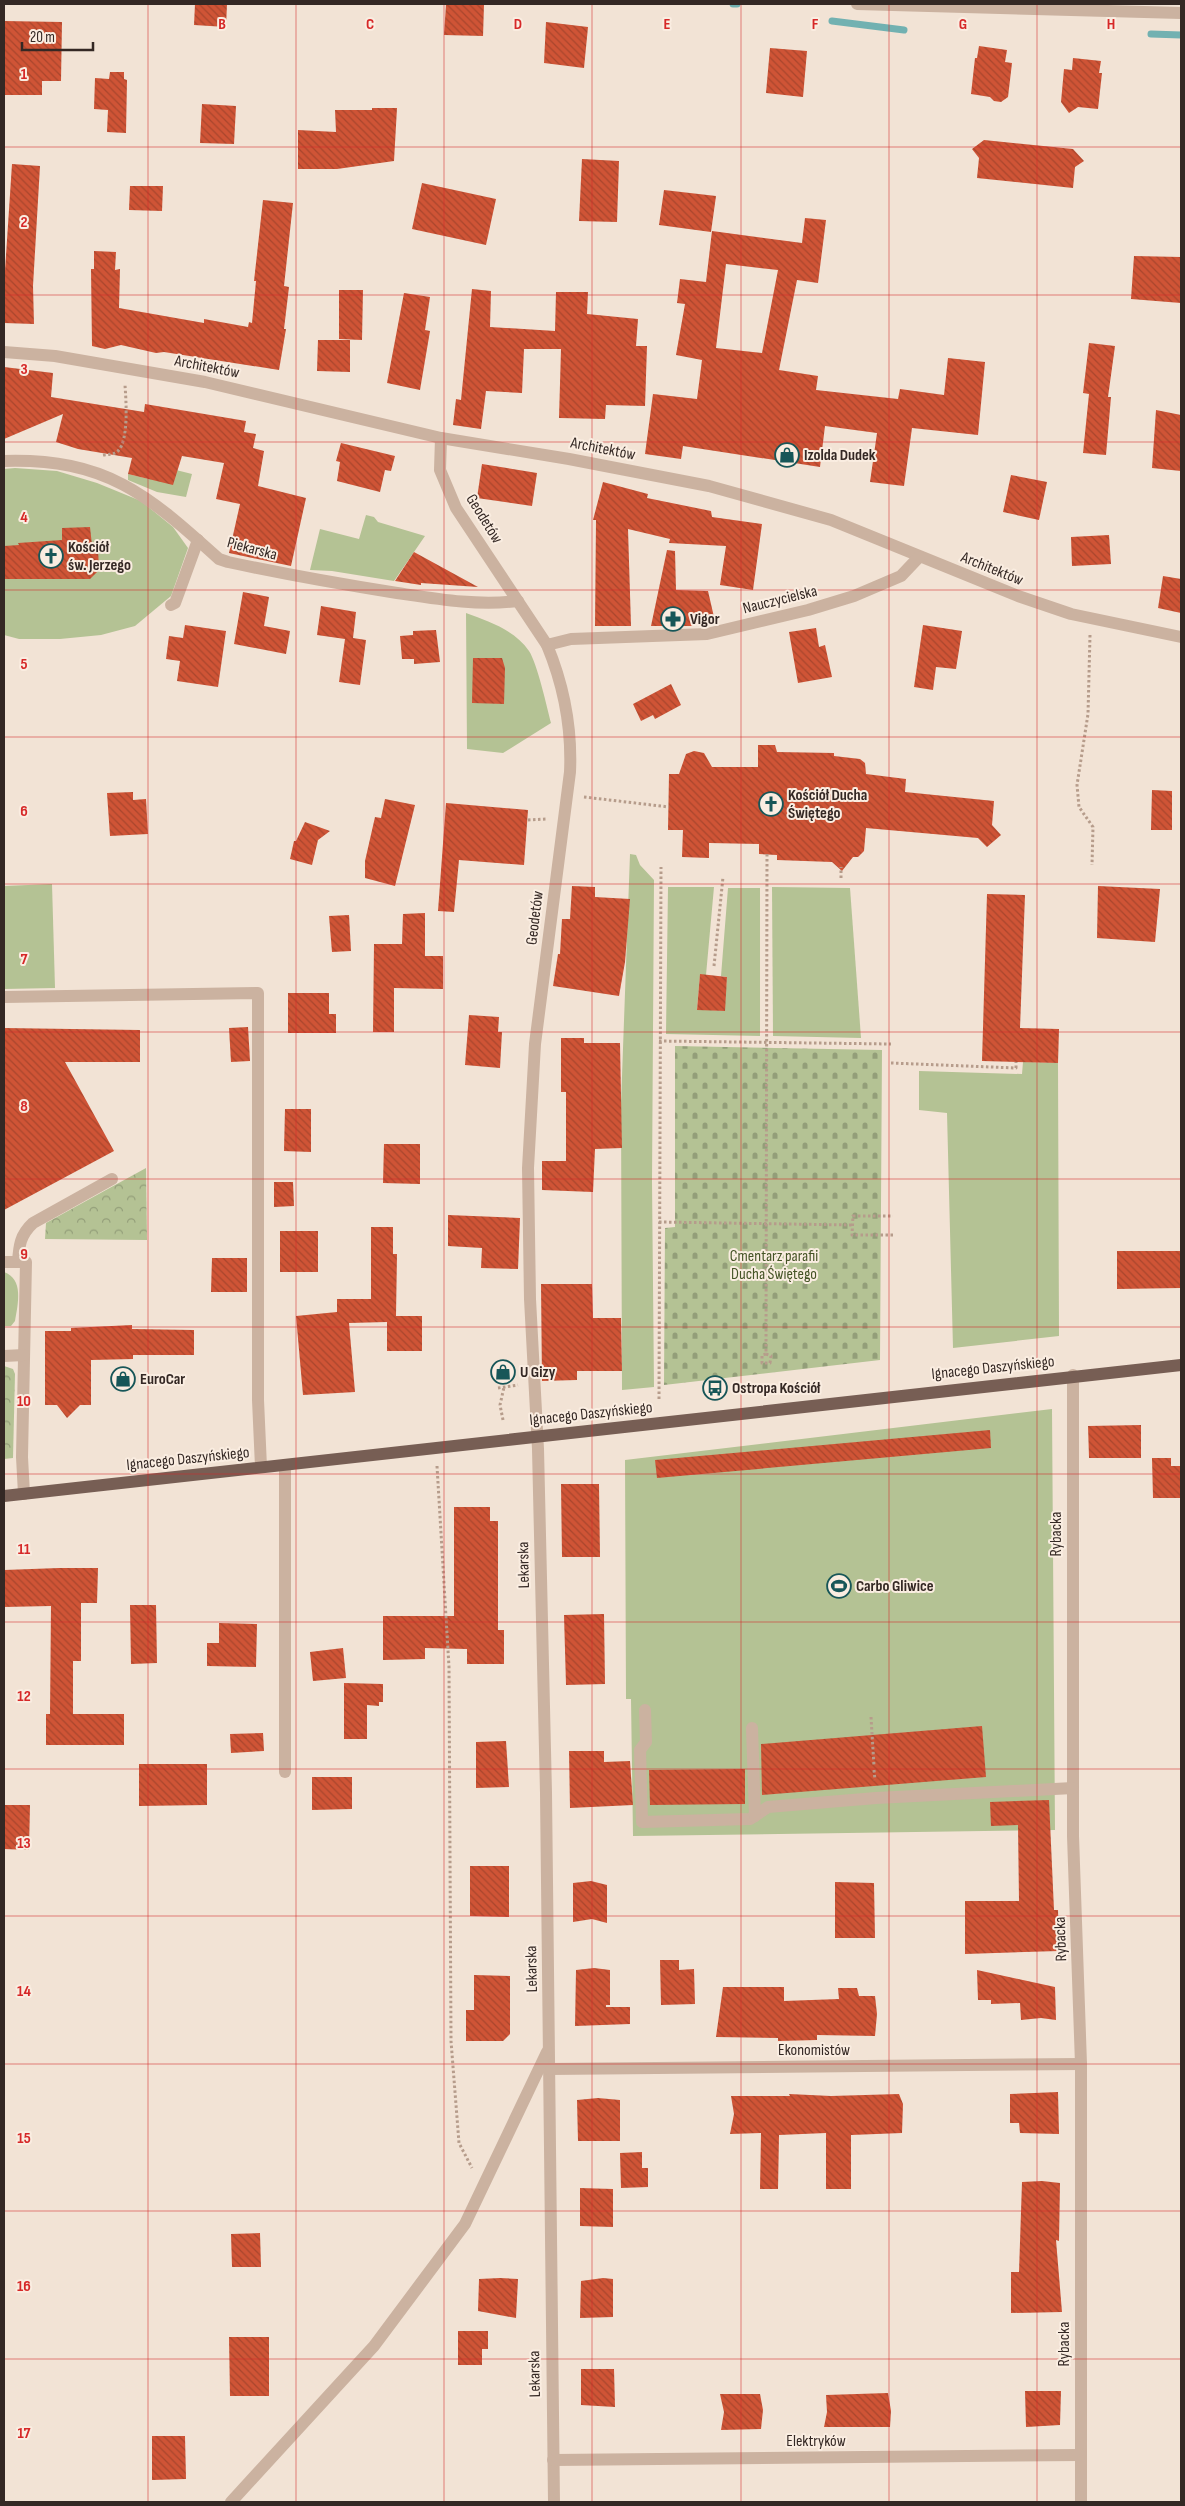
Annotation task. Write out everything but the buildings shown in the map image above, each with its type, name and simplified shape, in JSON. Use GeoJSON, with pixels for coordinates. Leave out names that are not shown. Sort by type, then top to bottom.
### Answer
{"type":"FeatureCollection","features":[{"type":"Feature","properties":{"kind":"main road","name":"Ignacego Daszyńskiego"},"geometry":{"type":"LineString","coordinates":[[4,1496],[1073,1375],[1181,1365]]}},
{"type":"Feature","properties":{"kind":"street"},"geometry":{"type":"LineString","coordinates":[[857,4],[1181,13]]}},
{"type":"Feature","properties":{"kind":"street","name":"Architektów"},"geometry":{"type":"LineString","coordinates":[[4,352],[55,356],[205,382],[440,438],[569,459],[736,493],[831,520],[1018,596],[1092,620],[1181,637]]}},
{"type":"Feature","properties":{"kind":"street","name":"Geodetów"},"geometry":{"type":"LineString","coordinates":[[440,438],[440,470],[456,508],[548,645],[557,669],[572,744],[535,1044],[528,1159],[530,1299],[537,1436]]}},
{"type":"Feature","properties":{"kind":"street","name":"Piekarska"},"geometry":{"type":"LineString","coordinates":[[4,461],[30,460],[72,465],[96,472],[144,495],[166,511],[218,559],[228,562],[310,580],[478,604],[518,601]]}},
{"type":"Feature","properties":{"kind":"street"},"geometry":{"type":"LineString","coordinates":[[171,605],[175,603],[198,540]]}},
{"type":"Feature","properties":{"kind":"street","name":"Nauczycielska"},"geometry":{"type":"LineString","coordinates":[[548,645],[571,639],[700,635],[744,626],[854,596],[901,576],[919,557]]}},
{"type":"Feature","properties":{"kind":"street"},"geometry":{"type":"LineString","coordinates":[[4,997],[258,993],[258,1400],[261,1467]]}},
{"type":"Feature","properties":{"kind":"street"},"geometry":{"type":"LineString","coordinates":[[18,1262],[19,1243],[25,1230],[33,1223],[112,1179]]}},
{"type":"Feature","properties":{"kind":"street"},"geometry":{"type":"LineString","coordinates":[[4,1262],[26,1262],[22,1457],[24,1494]]}},
{"type":"Feature","properties":{"kind":"street"},"geometry":{"type":"LineString","coordinates":[[4,1356],[24,1355]]}},
{"type":"Feature","properties":{"kind":"street","name":"Rybacka"},"geometry":{"type":"LineString","coordinates":[[1073,1375],[1073,1788],[1081,2064],[1081,2502]]}},
{"type":"Feature","properties":{"kind":"street","name":"Lekarska"},"geometry":{"type":"LineString","coordinates":[[537,1436],[549,2047],[554,2502]]}},
{"type":"Feature","properties":{"kind":"street"},"geometry":{"type":"LineString","coordinates":[[285,1465],[285,1772]]}},
{"type":"Feature","properties":{"kind":"street"},"geometry":{"type":"LineString","coordinates":[[645,1710],[646,1742],[640,1750],[642,1822],[750,1819],[768,1807],[1073,1788]]}},
{"type":"Feature","properties":{"kind":"street"},"geometry":{"type":"LineString","coordinates":[[752,1728],[755,1816]]}},
{"type":"Feature","properties":{"kind":"street"},"geometry":{"type":"LineString","coordinates":[[231,2502],[374,2346],[465,2224],[549,2047]]}},
{"type":"Feature","properties":{"kind":"street","name":"Ekonomistów"},"geometry":{"type":"LineString","coordinates":[[548,2069],[1081,2064]]}},
{"type":"Feature","properties":{"kind":"street","name":"Elektryków"},"geometry":{"type":"LineString","coordinates":[[553,2460],[1080,2455]]}},
{"type":"Feature","properties":{"kind":"path"},"geometry":{"type":"LineString","coordinates":[[99,462],[100,455],[113,454],[120,450],[123,442],[127,408],[125,384]]}},
{"type":"Feature","properties":{"kind":"path"},"geometry":{"type":"LineString","coordinates":[[1092,620],[1089,644],[1088,714],[1077,785],[1079,807],[1093,827],[1092,865]]}},
{"type":"Feature","properties":{"kind":"path"},"geometry":{"type":"LineString","coordinates":[[587,798],[668,807]]}},
{"type":"Feature","properties":{"kind":"path"},"geometry":{"type":"LineString","coordinates":[[528,820],[554,819]]}},
{"type":"Feature","properties":{"kind":"path"},"geometry":{"type":"LineString","coordinates":[[766,1354],[767,854]]}},
{"type":"Feature","properties":{"kind":"path"},"geometry":{"type":"LineString","coordinates":[[659,1399],[658,1041],[661,867]]}},
{"type":"Feature","properties":{"kind":"path"},"geometry":{"type":"LineString","coordinates":[[841,867],[841,878]]}},
{"type":"Feature","properties":{"kind":"path"},"geometry":{"type":"LineString","coordinates":[[714,966],[723,877]]}},
{"type":"Feature","properties":{"kind":"path"},"geometry":{"type":"LineString","coordinates":[[658,1041],[891,1044]]}},
{"type":"Feature","properties":{"kind":"path"},"geometry":{"type":"LineString","coordinates":[[891,1063],[1016,1068],[1016,1062]]}},
{"type":"Feature","properties":{"kind":"path"},"geometry":{"type":"LineString","coordinates":[[893,1216],[852,1216],[852,1235],[893,1235]]}},
{"type":"Feature","properties":{"kind":"path"},"geometry":{"type":"LineString","coordinates":[[659,1222],[852,1225]]}},
{"type":"Feature","properties":{"kind":"path"},"geometry":{"type":"LineString","coordinates":[[498,1388],[524,1384]]}},
{"type":"Feature","properties":{"kind":"path"},"geometry":{"type":"LineString","coordinates":[[503,1420],[500,1405],[504,1387]]}},
{"type":"Feature","properties":{"kind":"path"},"geometry":{"type":"LineString","coordinates":[[436,1448],[449,1666],[451,2042],[459,2143],[482,2189]]}},
{"type":"Feature","properties":{"kind":"path"},"geometry":{"type":"LineString","coordinates":[[871,1717],[874,1766]]}},
{"type":"Feature","properties":{"kind":"green space"},"geometry":{"type":"Polygon","coordinates":[[[164,467],[192,474],[186,497],[157,492],[128,480],[128,474],[149,479],[164,467]]]}},
{"type":"Feature","properties":{"kind":"green space"},"geometry":{"type":"Polygon","coordinates":[[[4,469],[57,471],[97,483],[141,501],[173,527],[188,548],[171,596],[135,626],[101,635],[60,639],[19,639],[4,635],[4,469]]]}},
{"type":"Feature","properties":{"kind":"green space"},"geometry":{"type":"Polygon","coordinates":[[[366,515],[374,517],[378,522],[425,536],[394,581],[332,571],[310,570],[320,529],[359,539],[366,515]]]}},
{"type":"Feature","properties":{"kind":"green space"},"geometry":{"type":"Polygon","coordinates":[[[466,613],[500,627],[523,644],[532,657],[544,696],[551,723],[503,753],[467,749],[466,613]]]}},
{"type":"Feature","properties":{"kind":"green space"},"geometry":{"type":"Polygon","coordinates":[[[630,854],[636,855],[640,865],[654,880],[652,1181],[654,1387],[622,1390],[621,1104],[630,854]]]}},
{"type":"Feature","properties":{"kind":"green space"},"geometry":{"type":"Polygon","coordinates":[[[52,884],[55,988],[4,989],[4,886],[52,884]]]}},
{"type":"Feature","properties":{"kind":"green space"},"geometry":{"type":"Polygon","coordinates":[[[668,887],[714,887],[706,975],[700,975],[697,1009],[724,1011],[727,977],[721,976],[728,888],[760,888],[760,1036],[666,1034],[668,887]]]}},
{"type":"Feature","properties":{"kind":"green space"},"geometry":{"type":"Polygon","coordinates":[[[772,887],[850,888],[861,1038],[773,1036],[772,887]]]}},
{"type":"Feature","properties":{"kind":"green space","name":"Cmentarz parafii Ducha Świętego"},"geometry":{"type":"Polygon","coordinates":[[[675,1046],[882,1050],[880,1360],[664,1385],[665,1228],[675,1227],[675,1046]]]}},
{"type":"Feature","properties":{"kind":"green space"},"geometry":{"type":"Polygon","coordinates":[[[1023,1062],[1058,1063],[1059,1336],[953,1348],[947,1113],[919,1110],[919,1071],[1022,1074],[1023,1062]]]}},
{"type":"Feature","properties":{"kind":"green space"},"geometry":{"type":"Polygon","coordinates":[[[146,1168],[147,1240],[45,1239],[46,1223],[146,1168]]]}},
{"type":"Feature","properties":{"kind":"green space"},"geometry":{"type":"Polygon","coordinates":[[[4,1272],[15,1280],[18,1293],[15,1321],[11,1326],[4,1326],[4,1272]]]}},
{"type":"Feature","properties":{"kind":"green space"},"geometry":{"type":"Polygon","coordinates":[[[4,1366],[13,1369],[15,1374],[13,1458],[4,1459],[4,1366]]]}},
{"type":"Feature","properties":{"kind":"green space","name":"Carbo Gliwice"},"geometry":{"type":"Polygon","coordinates":[[[1052,1409],[1055,1830],[633,1836],[631,1699],[626,1699],[625,1460],[1052,1409]]]}},
{"type":"Feature","properties":{"kind":"waterway"},"geometry":{"type":"LineString","coordinates":[[832,21],[904,30]]}},
{"type":"Feature","properties":{"kind":"waterway"},"geometry":{"type":"LineString","coordinates":[[1151,34],[1181,35]]}},
{"type":"Feature","properties":{"kind":"place","name":"Izolda Dudek"},"geometry":{"type":"Point","coordinates":[787,455]}},
{"type":"Feature","properties":{"kind":"place","name":"Kościół św. Jerzego"},"geometry":{"type":"Point","coordinates":[51,556]}},
{"type":"Feature","properties":{"kind":"place","name":"Vigor"},"geometry":{"type":"Point","coordinates":[673,619]}},
{"type":"Feature","properties":{"kind":"place","name":"Kościół Ducha Świętego"},"geometry":{"type":"Point","coordinates":[771,804]}},
{"type":"Feature","properties":{"kind":"place","name":"U Gizy"},"geometry":{"type":"Point","coordinates":[503,1372]}},
{"type":"Feature","properties":{"kind":"place","name":"EuroCar"},"geometry":{"type":"Point","coordinates":[123,1379]}},
{"type":"Feature","properties":{"kind":"place","name":"Ostropa Kościół"},"geometry":{"type":"Point","coordinates":[715,1388]}},
{"type":"Feature","properties":{"kind":"place","name":"Carbo Gliwice"},"geometry":{"type":"Point","coordinates":[839,1586]}}]}
